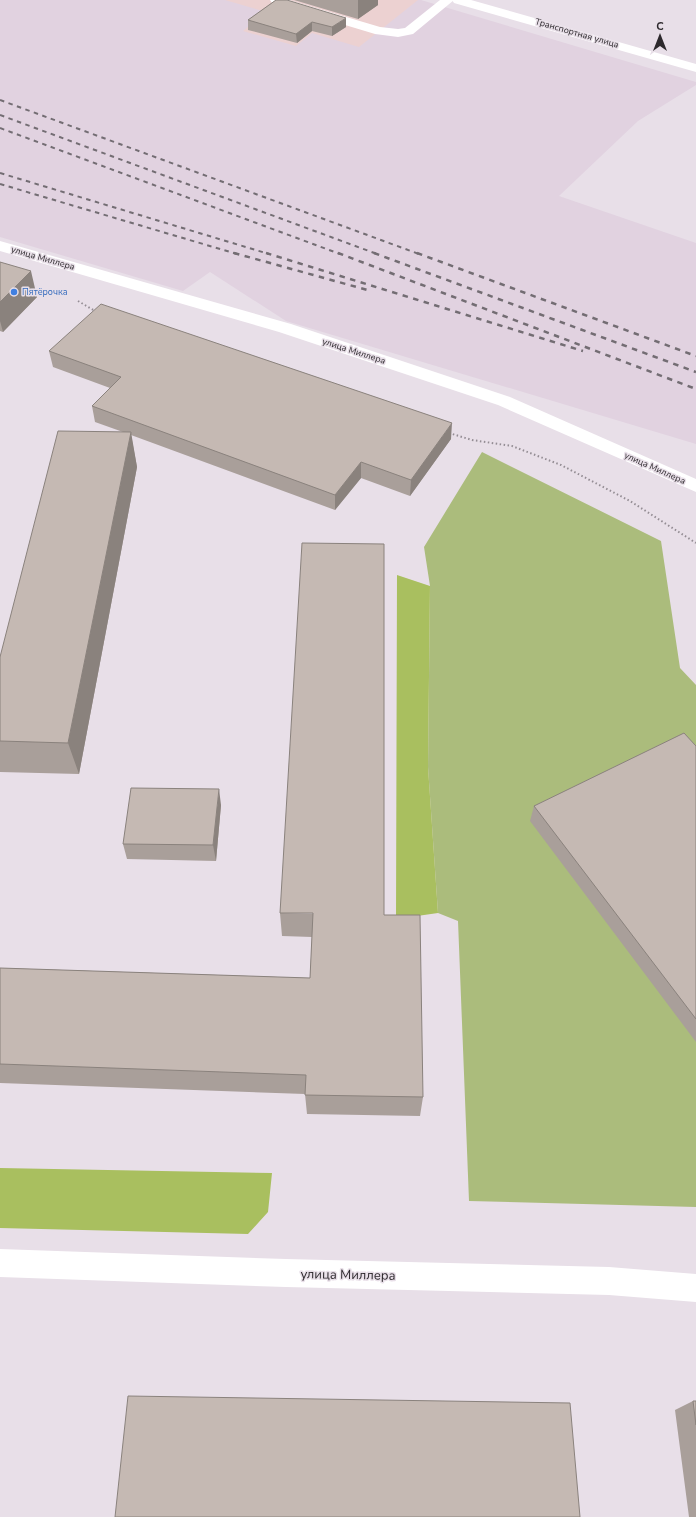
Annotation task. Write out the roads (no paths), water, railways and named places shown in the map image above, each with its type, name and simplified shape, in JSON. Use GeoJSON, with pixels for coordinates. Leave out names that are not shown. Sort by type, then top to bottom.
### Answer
{"type":"FeatureCollection","features":[{"type":"Feature","properties":{"kind":"main road"},"geometry":{"type":"LineString","coordinates":[[276,0],[379,31],[398,33],[409,31],[448,0]]}},
{"type":"Feature","properties":{"kind":"main road","name":"Транспортная улица"},"geometry":{"type":"LineString","coordinates":[[458,0],[696,68]]}},
{"type":"Feature","properties":{"kind":"main road","name":"улица Миллера"},"geometry":{"type":"LineString","coordinates":[[0,246],[285,328],[504,401],[696,486]]}},
{"type":"Feature","properties":{"kind":"main road","name":"улица Миллера"},"geometry":{"type":"LineString","coordinates":[[0,1263],[609,1282],[696,1288]]}},
{"type":"Feature","properties":{"kind":"railway"},"geometry":{"type":"LineString","coordinates":[[0,100],[419,254]]}},
{"type":"Feature","properties":{"kind":"railway"},"geometry":{"type":"LineString","coordinates":[[0,115],[377,254]]}},
{"type":"Feature","properties":{"kind":"railway"},"geometry":{"type":"LineString","coordinates":[[0,128],[340,254]]}},
{"type":"Feature","properties":{"kind":"railway"},"geometry":{"type":"LineString","coordinates":[[0,173],[269,254]]}},
{"type":"Feature","properties":{"kind":"railway"},"geometry":{"type":"LineString","coordinates":[[0,184],[237,254]]}},
{"type":"Feature","properties":{"kind":"railway"},"geometry":{"type":"LineString","coordinates":[[234,253],[371,291]]}},
{"type":"Feature","properties":{"kind":"railway"},"geometry":{"type":"LineString","coordinates":[[266,253],[583,351]]}},
{"type":"Feature","properties":{"kind":"railway"},"geometry":{"type":"LineString","coordinates":[[338,253],[696,389]]}},
{"type":"Feature","properties":{"kind":"railway"},"geometry":{"type":"LineString","coordinates":[[374,253],[696,372]]}},
{"type":"Feature","properties":{"kind":"railway"},"geometry":{"type":"LineString","coordinates":[[417,253],[696,356]]}},
{"type":"Feature","properties":{"kind":"place","name":"Пятёрочка"},"geometry":{"type":"Point","coordinates":[14,292]}}]}
